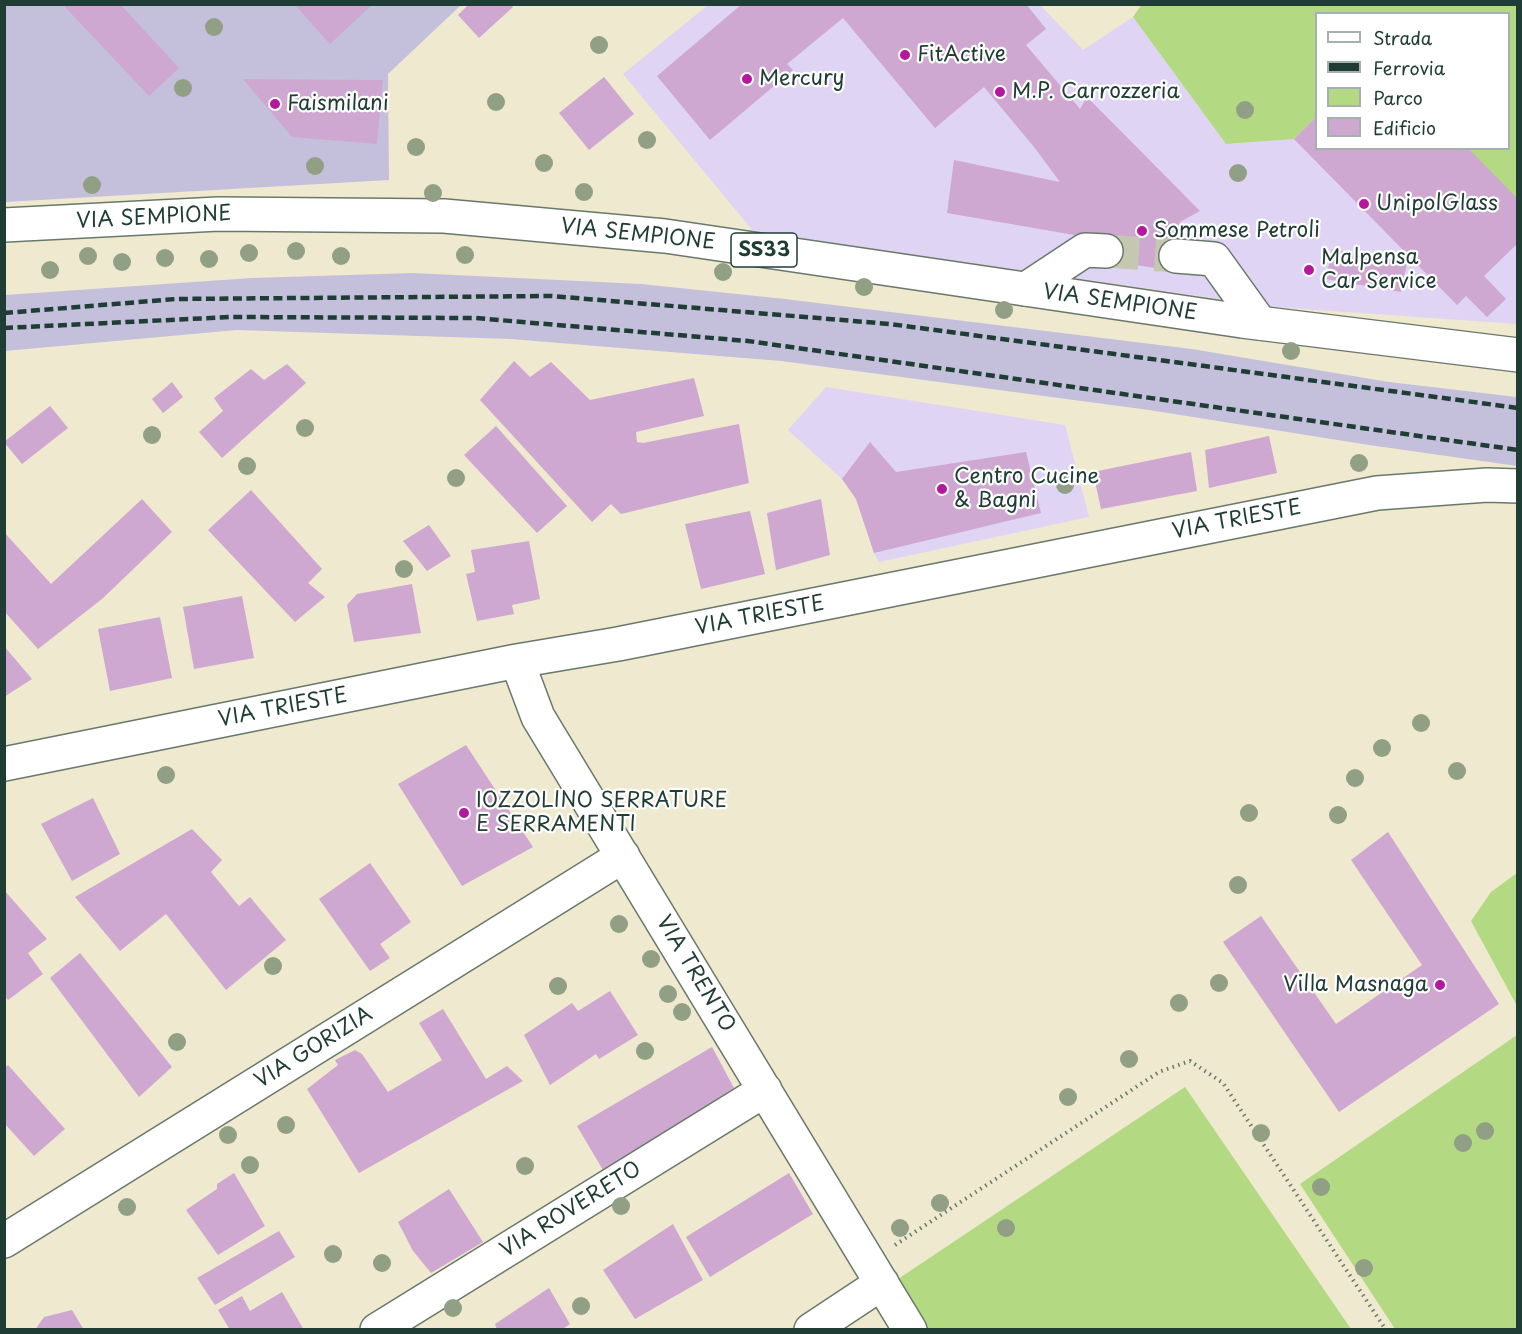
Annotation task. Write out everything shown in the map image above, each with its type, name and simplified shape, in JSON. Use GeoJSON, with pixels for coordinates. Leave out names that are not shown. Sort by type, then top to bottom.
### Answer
{"type":"FeatureCollection","features":[{"type":"Feature","properties":{"kind":"street","name":"VIA SEMPIONE"},"geometry":{"type":"LineString","coordinates":[[4,225],[218,214],[444,216],[665,236],[1260,323],[1518,355]]}},
{"type":"Feature","properties":{"kind":"street"},"geometry":{"type":"LineString","coordinates":[[1026,289],[1085,250],[1107,251]]}},
{"type":"Feature","properties":{"kind":"street"},"geometry":{"type":"LineString","coordinates":[[1176,256],[1214,259],[1260,323]]}},
{"type":"Feature","properties":{"kind":"street","name":"VIA TRIESTE"},"geometry":{"type":"LineString","coordinates":[[4,764],[1377,492],[1487,485],[1518,486]]}},
{"type":"Feature","properties":{"kind":"street","name":"VIA TRENTO"},"geometry":{"type":"LineString","coordinates":[[517,661],[538,717],[910,1329]]}},
{"type":"Feature","properties":{"kind":"street","name":"VIA GORIZIA"},"geometry":{"type":"LineString","coordinates":[[4,1241],[623,856]]}},
{"type":"Feature","properties":{"kind":"street","name":"VIA ROVERETO"},"geometry":{"type":"LineString","coordinates":[[377,1329],[765,1090]]}},
{"type":"Feature","properties":{"kind":"street"},"geometry":{"type":"LineString","coordinates":[[811,1329],[875,1272]]}},
{"type":"Feature","properties":{"kind":"path"},"geometry":{"type":"LineString","coordinates":[[875,1272],[1160,1072],[1190,1061],[1223,1083],[1386,1329]]}},
{"type":"Feature","properties":{"kind":"shaded area"},"geometry":{"type":"Polygon","coordinates":[[[5,5],[461,5],[388,74],[389,180],[5,202],[5,5]]]}},
{"type":"Feature","properties":{"kind":"shaded area"},"geometry":{"type":"Polygon","coordinates":[[[708,5],[1040,5],[1083,50],[1133,17],[1226,144],[1294,139],[1315,118],[1315,150],[1324,150],[1517,199],[1517,324],[1275,307],[754,232],[623,74],[708,5]]]}},
{"type":"Feature","properties":{"kind":"shaded area"},"geometry":{"type":"Polygon","coordinates":[[[413,273],[641,284],[785,299],[1192,349],[1389,382],[1517,397],[1517,466],[1149,410],[781,361],[510,339],[237,330],[5,351],[5,295],[252,278],[413,273]]]}},
{"type":"Feature","properties":{"kind":"shaded area"},"geometry":{"type":"Polygon","coordinates":[[[826,387],[1065,425],[1089,517],[879,562],[856,499],[842,479],[788,430],[826,387]]]}},
{"type":"Feature","properties":{"kind":"green space"},"geometry":{"type":"Polygon","coordinates":[[[1142,4],[1517,5],[1517,199],[1469,150],[1510,150],[1510,12],[1315,12],[1315,118],[1294,139],[1226,144],[1133,17],[1142,4]]]}},
{"type":"Feature","properties":{"kind":"green space"},"geometry":{"type":"Polygon","coordinates":[[[1517,873],[1517,1006],[1471,921],[1491,892],[1517,873]]]}},
{"type":"Feature","properties":{"kind":"green space"},"geometry":{"type":"Polygon","coordinates":[[[1517,1035],[1517,1329],[1395,1329],[1300,1184],[1517,1035]]]}},
{"type":"Feature","properties":{"kind":"green space"},"geometry":{"type":"Polygon","coordinates":[[[1185,1087],[1351,1329],[929,1329],[898,1279],[1185,1087]]]}},
{"type":"Feature","properties":{"kind":"building"},"geometry":{"type":"Polygon","coordinates":[[[68,4],[120,4],[179,68],[149,96],[65,7],[68,4]]]}},
{"type":"Feature","properties":{"kind":"building"},"geometry":{"type":"Polygon","coordinates":[[[294,4],[373,4],[330,44],[294,4]]]}},
{"type":"Feature","properties":{"kind":"building"},"geometry":{"type":"Polygon","coordinates":[[[469,4],[510,4],[513,7],[479,38],[458,15],[469,4]]]}},
{"type":"Feature","properties":{"kind":"building"},"geometry":{"type":"Polygon","coordinates":[[[742,4],[1026,4],[1046,29],[1026,45],[1080,109],[1087,97],[1200,211],[1180,222],[1174,271],[1110,261],[1103,240],[947,213],[954,160],[1060,182],[984,87],[935,128],[843,18],[787,64],[793,70],[710,140],[657,76],[742,4]]]}},
{"type":"Feature","properties":{"kind":"building"},"geometry":{"type":"Polygon","coordinates":[[[604,77],[634,114],[589,150],[559,113],[604,77]]]}},
{"type":"Feature","properties":{"kind":"building"},"geometry":{"type":"Polygon","coordinates":[[[243,79],[383,80],[377,144],[292,137],[243,79]]]}},
{"type":"Feature","properties":{"kind":"building"},"geometry":{"type":"Polygon","coordinates":[[[1315,118],[1315,150],[1470,150],[1518,199],[1518,243],[1484,276],[1506,299],[1487,317],[1466,296],[1457,305],[1294,139],[1315,118]]]}},
{"type":"Feature","properties":{"kind":"building"},"geometry":{"type":"Polygon","coordinates":[[[1332,249],[1407,263],[1401,292],[1326,279],[1332,249]]]}},
{"type":"Feature","properties":{"kind":"building"},"geometry":{"type":"Polygon","coordinates":[[[514,361],[530,377],[551,362],[590,400],[694,378],[704,416],[636,432],[637,442],[643,443],[739,424],[749,483],[621,514],[611,504],[592,522],[480,400],[514,361]]]}},
{"type":"Feature","properties":{"kind":"building"},"geometry":{"type":"Polygon","coordinates":[[[287,364],[306,383],[222,458],[199,432],[223,411],[214,398],[251,369],[264,380],[287,364]]]}},
{"type":"Feature","properties":{"kind":"building"},"geometry":{"type":"Polygon","coordinates":[[[172,382],[183,397],[163,413],[152,399],[172,382]]]}},
{"type":"Feature","properties":{"kind":"building"},"geometry":{"type":"Polygon","coordinates":[[[50,406],[68,428],[22,464],[4,442],[50,406]]]}},
{"type":"Feature","properties":{"kind":"building"},"geometry":{"type":"Polygon","coordinates":[[[496,426],[567,506],[537,533],[464,455],[496,426]]]}},
{"type":"Feature","properties":{"kind":"building"},"geometry":{"type":"Polygon","coordinates":[[[1269,436],[1277,473],[1209,488],[1205,450],[1269,436]]]}},
{"type":"Feature","properties":{"kind":"building","name":"Centro Cucine & Bagni"},"geometry":{"type":"Polygon","coordinates":[[[870,442],[896,472],[1026,452],[1041,513],[874,553],[856,499],[842,479],[870,442]]]}},
{"type":"Feature","properties":{"kind":"building"},"geometry":{"type":"Polygon","coordinates":[[[1191,452],[1197,491],[1101,509],[1093,472],[1191,452]]]}},
{"type":"Feature","properties":{"kind":"building"},"geometry":{"type":"Polygon","coordinates":[[[251,490],[322,569],[308,583],[325,597],[295,622],[208,530],[251,490]]]}},
{"type":"Feature","properties":{"kind":"building"},"geometry":{"type":"Polygon","coordinates":[[[142,499],[172,532],[102,599],[38,649],[4,611],[4,532],[51,584],[142,499]]]}},
{"type":"Feature","properties":{"kind":"building"},"geometry":{"type":"Polygon","coordinates":[[[821,499],[830,555],[776,570],[767,513],[821,499]]]}},
{"type":"Feature","properties":{"kind":"building"},"geometry":{"type":"Polygon","coordinates":[[[750,511],[765,574],[701,589],[685,524],[750,511]]]}},
{"type":"Feature","properties":{"kind":"building"},"geometry":{"type":"Polygon","coordinates":[[[429,525],[451,556],[427,571],[403,541],[429,525]]]}},
{"type":"Feature","properties":{"kind":"building"},"geometry":{"type":"Polygon","coordinates":[[[529,541],[540,599],[512,605],[514,614],[477,621],[466,574],[475,572],[471,550],[529,541]]]}},
{"type":"Feature","properties":{"kind":"building"},"geometry":{"type":"Polygon","coordinates":[[[412,584],[421,633],[354,642],[347,605],[357,594],[412,584]]]}},
{"type":"Feature","properties":{"kind":"building"},"geometry":{"type":"Polygon","coordinates":[[[242,596],[254,658],[194,669],[183,607],[242,596]]]}},
{"type":"Feature","properties":{"kind":"building"},"geometry":{"type":"Polygon","coordinates":[[[160,617],[172,678],[110,691],[98,629],[160,617]]]}},
{"type":"Feature","properties":{"kind":"building"},"geometry":{"type":"Polygon","coordinates":[[[4,646],[32,679],[4,697],[4,646]]]}},
{"type":"Feature","properties":{"kind":"building"},"geometry":{"type":"Polygon","coordinates":[[[466,745],[533,847],[462,886],[398,784],[466,745]]]}},
{"type":"Feature","properties":{"kind":"building"},"geometry":{"type":"Polygon","coordinates":[[[93,798],[120,854],[72,881],[41,824],[93,798]]]}},
{"type":"Feature","properties":{"kind":"building"},"geometry":{"type":"Polygon","coordinates":[[[192,829],[222,860],[211,872],[239,906],[250,897],[286,940],[226,990],[166,914],[120,951],[75,897],[192,829]]]}},
{"type":"Feature","properties":{"kind":"building","name":"Villa Masnaga"},"geometry":{"type":"Polygon","coordinates":[[[1388,832],[1499,1004],[1339,1112],[1223,942],[1261,916],[1336,1024],[1422,965],[1351,860],[1388,832]]]}},
{"type":"Feature","properties":{"kind":"building"},"geometry":{"type":"Polygon","coordinates":[[[370,863],[411,922],[380,944],[390,958],[370,971],[319,899],[370,863]]]}},
{"type":"Feature","properties":{"kind":"building"},"geometry":{"type":"Polygon","coordinates":[[[4,890],[47,939],[28,953],[43,974],[8,1000],[4,995],[4,890]]]}},
{"type":"Feature","properties":{"kind":"building"},"geometry":{"type":"Polygon","coordinates":[[[80,953],[172,1067],[139,1097],[50,978],[80,953]]]}},
{"type":"Feature","properties":{"kind":"building"},"geometry":{"type":"Polygon","coordinates":[[[610,991],[638,1035],[599,1059],[596,1054],[550,1085],[524,1035],[572,1003],[578,1011],[610,991]]]}},
{"type":"Feature","properties":{"kind":"building"},"geometry":{"type":"Polygon","coordinates":[[[443,1009],[486,1079],[507,1066],[523,1081],[359,1173],[307,1089],[338,1065],[335,1060],[355,1050],[362,1054],[388,1092],[442,1060],[419,1023],[443,1009]]]}},
{"type":"Feature","properties":{"kind":"building"},"geometry":{"type":"Polygon","coordinates":[[[712,1047],[734,1088],[664,1135],[603,1170],[577,1126],[712,1047]]]}},
{"type":"Feature","properties":{"kind":"building"},"geometry":{"type":"Polygon","coordinates":[[[8,1065],[65,1129],[34,1156],[4,1123],[4,1068],[8,1065]]]}},
{"type":"Feature","properties":{"kind":"building"},"geometry":{"type":"Polygon","coordinates":[[[234,1173],[265,1226],[218,1255],[186,1210],[217,1189],[217,1184],[234,1173]]]}},
{"type":"Feature","properties":{"kind":"building"},"geometry":{"type":"Polygon","coordinates":[[[789,1173],[813,1214],[710,1277],[686,1237],[789,1173]]]}},
{"type":"Feature","properties":{"kind":"building"},"geometry":{"type":"Polygon","coordinates":[[[449,1189],[483,1242],[431,1273],[413,1251],[398,1222],[449,1189]]]}},
{"type":"Feature","properties":{"kind":"building"},"geometry":{"type":"Polygon","coordinates":[[[673,1224],[703,1280],[635,1319],[603,1270],[673,1224]]]}},
{"type":"Feature","properties":{"kind":"building"},"geometry":{"type":"Polygon","coordinates":[[[279,1231],[295,1257],[215,1305],[197,1278],[279,1231]]]}},
{"type":"Feature","properties":{"kind":"building"},"geometry":{"type":"Polygon","coordinates":[[[549,1288],[570,1324],[561,1330],[497,1330],[495,1324],[549,1288]]]}},
{"type":"Feature","properties":{"kind":"building"},"geometry":{"type":"Polygon","coordinates":[[[282,1292],[304,1330],[230,1330],[218,1310],[242,1296],[250,1311],[282,1292]]]}},
{"type":"Feature","properties":{"kind":"building"},"geometry":{"type":"Polygon","coordinates":[[[72,1310],[84,1330],[35,1330],[44,1317],[72,1310]]]}},
{"type":"Feature","properties":{"kind":"tunnel"},"geometry":{"type":"LineString","coordinates":[[1106,251],[1176,256]]}},
{"type":"Feature","properties":{"kind":"railway"},"geometry":{"type":"LineString","coordinates":[[4,313],[176,299],[551,296],[890,324],[1518,408]]}},
{"type":"Feature","properties":{"kind":"railway"},"geometry":{"type":"LineString","coordinates":[[4,328],[231,317],[475,318],[748,341],[1518,450]]}},
{"type":"Feature","properties":{"kind":"place","name":"FitActive"},"geometry":{"type":"Point","coordinates":[905,55]}},
{"type":"Feature","properties":{"kind":"place","name":"Mercury"},"geometry":{"type":"Point","coordinates":[747,79]}},
{"type":"Feature","properties":{"kind":"place","name":"M.P. Carrozzeria"},"geometry":{"type":"Point","coordinates":[1000,92]}},
{"type":"Feature","properties":{"kind":"place","name":"Faismilani"},"geometry":{"type":"Point","coordinates":[275,104]}},
{"type":"Feature","properties":{"kind":"place","name":"UnipolGlass"},"geometry":{"type":"Point","coordinates":[1364,204]}},
{"type":"Feature","properties":{"kind":"place","name":"Sommese Petroli"},"geometry":{"type":"Point","coordinates":[1142,231]}},
{"type":"Feature","properties":{"kind":"place","name":"Malpensa Car Service"},"geometry":{"type":"Point","coordinates":[1309,270]}},
{"type":"Feature","properties":{"kind":"place","name":"Centro Cucine & Bagni"},"geometry":{"type":"Point","coordinates":[942,489]}},
{"type":"Feature","properties":{"kind":"place","name":"IOZZOLINO SERRATURE E SERRAMENTI"},"geometry":{"type":"Point","coordinates":[464,813]}},
{"type":"Feature","properties":{"kind":"place","name":"Villa Masnaga"},"geometry":{"type":"Point","coordinates":[1440,985]}}]}
